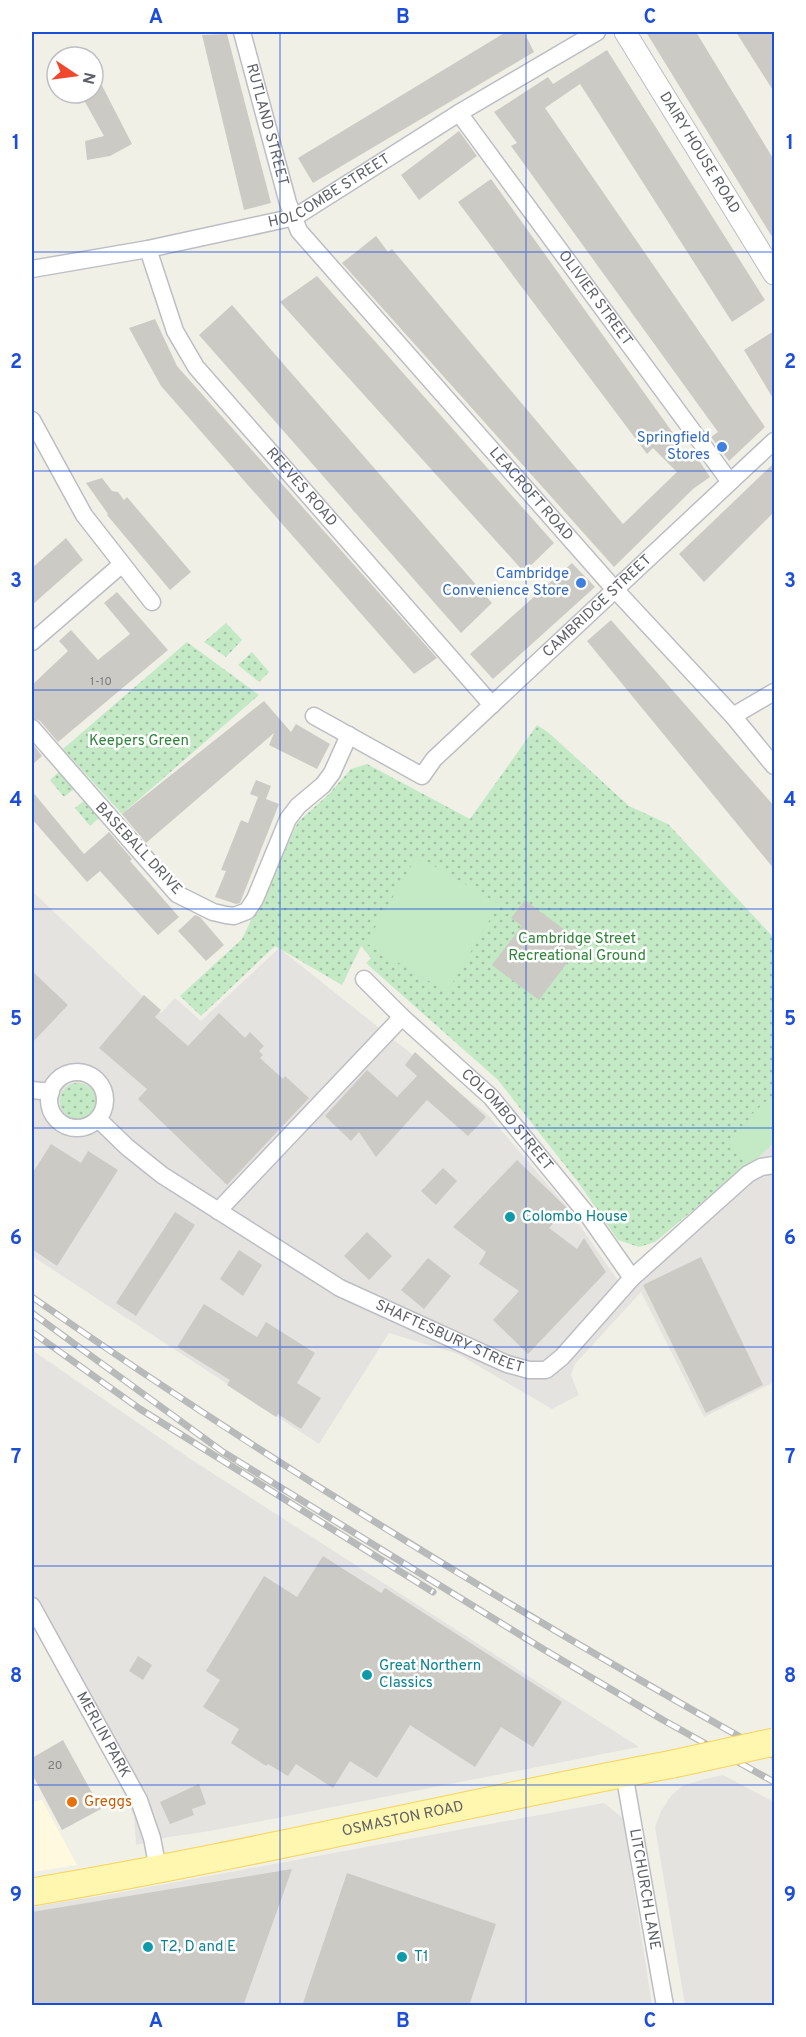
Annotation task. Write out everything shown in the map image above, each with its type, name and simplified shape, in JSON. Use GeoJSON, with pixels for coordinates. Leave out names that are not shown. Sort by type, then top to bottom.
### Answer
{"type":"FeatureCollection","features":[{"type":"Feature","properties":{"kind":"main road","name":"OSMASTON ROAD"},"geometry":{"type":"LineString","coordinates":[[32,1892],[158,1869],[774,1742]]}},
{"type":"Feature","properties":{"kind":"street","name":"RUTLAND STREET"},"geometry":{"type":"LineString","coordinates":[[242,32],[288,203],[295,217]]}},
{"type":"Feature","properties":{"kind":"street","name":"HOLCOMBE STREET"},"geometry":{"type":"LineString","coordinates":[[32,269],[148,249],[295,217],[459,113],[597,32]]}},
{"type":"Feature","properties":{"kind":"street","name":"DAIRY HOUSE ROAD"},"geometry":{"type":"LineString","coordinates":[[625,32],[774,274]]}},
{"type":"Feature","properties":{"kind":"street","name":"OLIVIER STREET"},"geometry":{"type":"LineString","coordinates":[[459,113],[730,482]]}},
{"type":"Feature","properties":{"kind":"street","name":"LEACROFT ROAD"},"geometry":{"type":"LineString","coordinates":[[295,217],[299,231],[616,590],[733,716],[774,766]]}},
{"type":"Feature","properties":{"kind":"street","name":"REEVES ROAD"},"geometry":{"type":"LineString","coordinates":[[148,249],[175,331],[196,367],[492,705]]}},
{"type":"Feature","properties":{"kind":"street"},"geometry":{"type":"LineString","coordinates":[[32,420],[84,515],[152,602]]}},
{"type":"Feature","properties":{"kind":"street","name":"CAMBRIDGE STREET"},"geometry":{"type":"LineString","coordinates":[[349,735],[422,776],[434,759],[774,441]]}},
{"type":"Feature","properties":{"kind":"street"},"geometry":{"type":"LineString","coordinates":[[32,642],[121,565]]}},
{"type":"Feature","properties":{"kind":"street"},"geometry":{"type":"LineString","coordinates":[[733,716],[774,692]]}},
{"type":"Feature","properties":{"kind":"street"},"geometry":{"type":"LineString","coordinates":[[314,716],[349,735]]}},
{"type":"Feature","properties":{"kind":"street","name":"BASEBALL DRIVE"},"geometry":{"type":"LineString","coordinates":[[32,728],[177,894],[213,912],[234,916],[247,911],[255,899],[288,819],[332,773],[349,735]]}},
{"type":"Feature","properties":{"kind":"street","name":"COLOMBO STREET"},"geometry":{"type":"LineString","coordinates":[[364,979],[402,1017],[491,1097],[590,1218],[632,1278]]}},
{"type":"Feature","properties":{"kind":"street"},"geometry":{"type":"LineString","coordinates":[[218,1211],[402,1017]]}},
{"type":"Feature","properties":{"kind":"street"},"geometry":{"type":"LineString","coordinates":[[79,1072],[94,1078],[103,1090],[104,1107],[98,1119],[90,1125],[80,1128],[64,1125],[52,1112],[51,1092],[55,1084],[69,1074],[79,1072]]}},
{"type":"Feature","properties":{"kind":"street"},"geometry":{"type":"LineString","coordinates":[[32,1090],[51,1092]]}},
{"type":"Feature","properties":{"kind":"street","name":"SHAFTESBURY STREET"},"geometry":{"type":"LineString","coordinates":[[98,1119],[127,1147],[162,1175],[340,1288],[507,1364],[529,1370],[546,1370],[562,1357],[632,1278],[748,1174],[761,1167],[774,1165]]}},
{"type":"Feature","properties":{"kind":"street","name":"MERLIN PARK"},"geometry":{"type":"LineString","coordinates":[[32,1606],[139,1800],[152,1838],[158,1869]]}},
{"type":"Feature","properties":{"kind":"street","name":"LITCHURCH LANE"},"geometry":{"type":"LineString","coordinates":[[624,1773],[665,2006]]}},
{"type":"Feature","properties":{"kind":"shaded area"},"geometry":{"type":"Polygon","coordinates":[[[32,891],[161,1013],[175,998],[201,1021],[279,948],[488,1115],[568,1208],[619,1282],[774,1143],[774,1382],[704,1417],[641,1292],[575,1364],[571,1375],[579,1395],[552,1409],[458,1354],[389,1333],[319,1444],[32,1256],[32,891]]]}},
{"type":"Feature","properties":{"kind":"shaded area"},"geometry":{"type":"Polygon","coordinates":[[[32,1350],[192,1460],[639,1747],[136,1845],[134,1816],[116,1776],[32,1625],[32,1350]]]}},
{"type":"Feature","properties":{"kind":"shaded area"},"geometry":{"type":"Polygon","coordinates":[[[723,1775],[774,1802],[774,2005],[685,2005],[655,1827],[661,1811],[671,1796],[682,1786],[723,1775]]]}},
{"type":"Feature","properties":{"kind":"shaded area"},"geometry":{"type":"Polygon","coordinates":[[[42,1800],[77,1865],[32,1872],[32,1802],[42,1800]]]}},
{"type":"Feature","properties":{"kind":"shaded area"},"geometry":{"type":"Polygon","coordinates":[[[604,1803],[623,1818],[652,2005],[32,2006],[32,1907],[604,1803]]]}},
{"type":"Feature","properties":{"kind":"green space"},"geometry":{"type":"Polygon","coordinates":[[[226,623],[242,640],[226,657],[204,642],[226,623]]]}},
{"type":"Feature","properties":{"kind":"green space","name":"Keepers Green"},"geometry":{"type":"Polygon","coordinates":[[[187,642],[259,695],[122,814],[63,749],[187,642]]]}},
{"type":"Feature","properties":{"kind":"green space"},"geometry":{"type":"Polygon","coordinates":[[[252,652],[269,672],[259,682],[238,665],[252,652]]]}},
{"type":"Feature","properties":{"kind":"green space","name":"Cambridge Street Recreational Ground"},"geometry":{"type":"Polygon","coordinates":[[[537,725],[549,733],[629,806],[668,824],[774,938],[774,1142],[655,1242],[639,1247],[618,1240],[578,1182],[498,1080],[366,963],[371,958],[361,946],[342,985],[275,946],[201,1016],[180,996],[242,939],[298,822],[328,795],[351,769],[367,764],[470,819],[537,725]]]}},
{"type":"Feature","properties":{"kind":"green space"},"geometry":{"type":"Polygon","coordinates":[[[59,772],[74,789],[64,797],[50,780],[59,772]]]}},
{"type":"Feature","properties":{"kind":"green space"},"geometry":{"type":"Polygon","coordinates":[[[85,800],[99,818],[90,826],[75,808],[85,800]]]}},
{"type":"Feature","properties":{"kind":"green space"},"geometry":{"type":"Polygon","coordinates":[[[417,856],[499,904],[447,992],[366,943],[417,856]]]}},
{"type":"Feature","properties":{"kind":"green space"},"geometry":{"type":"Polygon","coordinates":[[[78,1083],[91,1088],[96,1101],[91,1114],[78,1119],[65,1114],[60,1101],[65,1088],[78,1083]]]}},
{"type":"Feature","properties":{"kind":"green space"},"geometry":{"type":"Polygon","coordinates":[[[772,1096],[774,1100],[774,1143],[750,1165],[729,1141],[753,1116],[761,1123],[752,1114],[772,1096]]]}},
{"type":"Feature","properties":{"kind":"building"},"geometry":{"type":"Polygon","coordinates":[[[506,32],[524,32],[534,52],[313,183],[298,158],[506,32]]]}},
{"type":"Feature","properties":{"kind":"building"},"geometry":{"type":"Polygon","coordinates":[[[646,32],[696,32],[774,160],[774,240],[646,32]]]}},
{"type":"Feature","properties":{"kind":"building"},"geometry":{"type":"Polygon","coordinates":[[[736,32],[774,32],[774,92],[736,32]]]}},
{"type":"Feature","properties":{"kind":"building"},"geometry":{"type":"Polygon","coordinates":[[[227,34],[271,203],[244,210],[202,35],[227,34]]]}},
{"type":"Feature","properties":{"kind":"building"},"geometry":{"type":"Polygon","coordinates":[[[607,50],[765,300],[732,322],[580,84],[545,108],[765,427],[729,461],[711,437],[718,432],[511,146],[517,143],[494,112],[548,77],[553,84],[607,50]]]}},
{"type":"Feature","properties":{"kind":"building"},"geometry":{"type":"Polygon","coordinates":[[[105,91],[132,144],[110,156],[87,160],[85,141],[104,136],[87,105],[105,105],[105,91]]]}},
{"type":"Feature","properties":{"kind":"building"},"geometry":{"type":"Polygon","coordinates":[[[459,131],[477,156],[419,200],[401,175],[459,131]]]}},
{"type":"Feature","properties":{"kind":"building"},"geometry":{"type":"Polygon","coordinates":[[[491,179],[673,433],[668,436],[689,458],[694,453],[710,477],[693,489],[614,567],[342,263],[376,236],[388,252],[392,249],[623,524],[677,472],[653,448],[647,454],[458,202],[491,179]]]}},
{"type":"Feature","properties":{"kind":"building"},"geometry":{"type":"Polygon","coordinates":[[[317,276],[554,543],[524,572],[280,302],[317,276]]]}},
{"type":"Feature","properties":{"kind":"building"},"geometry":{"type":"Polygon","coordinates":[[[232,305],[492,603],[461,633],[199,335],[232,305]]]}},
{"type":"Feature","properties":{"kind":"building"},"geometry":{"type":"Polygon","coordinates":[[[155,319],[177,366],[437,658],[414,674],[161,386],[129,328],[155,319]]]}},
{"type":"Feature","properties":{"kind":"building"},"geometry":{"type":"Polygon","coordinates":[[[774,331],[774,400],[744,350],[774,331]]]}},
{"type":"Feature","properties":{"kind":"building"},"geometry":{"type":"Polygon","coordinates":[[[774,463],[774,512],[704,582],[679,554],[774,463]]]}},
{"type":"Feature","properties":{"kind":"building"},"geometry":{"type":"Polygon","coordinates":[[[102,478],[112,491],[118,492],[124,500],[127,497],[191,572],[170,590],[107,515],[86,483],[102,478]]]}},
{"type":"Feature","properties":{"kind":"building"},"geometry":{"type":"Polygon","coordinates":[[[66,538],[83,560],[32,605],[32,568],[66,538]]]}},
{"type":"Feature","properties":{"kind":"building"},"geometry":{"type":"Polygon","coordinates":[[[572,563],[595,587],[493,679],[470,654],[572,563]]]}},
{"type":"Feature","properties":{"kind":"building"},"geometry":{"type":"Polygon","coordinates":[[[117,592],[168,650],[58,742],[40,721],[32,718],[32,685],[68,651],[59,641],[71,630],[98,660],[130,634],[104,603],[117,592]]]}},
{"type":"Feature","properties":{"kind":"building"},"geometry":{"type":"Polygon","coordinates":[[[611,620],[774,806],[774,869],[587,641],[611,620]]]}},
{"type":"Feature","properties":{"kind":"building"},"geometry":{"type":"Polygon","coordinates":[[[264,701],[291,732],[296,724],[330,744],[317,769],[269,745],[274,733],[146,843],[122,814],[264,701]]]}},
{"type":"Feature","properties":{"kind":"building"},"geometry":{"type":"Polygon","coordinates":[[[32,743],[42,756],[32,765],[32,743]]]}},
{"type":"Feature","properties":{"kind":"building"},"geometry":{"type":"Polygon","coordinates":[[[256,780],[271,786],[266,799],[279,804],[240,903],[236,904],[215,897],[226,871],[221,870],[241,820],[248,823],[258,797],[250,794],[256,780]]]}},
{"type":"Feature","properties":{"kind":"building"},"geometry":{"type":"Polygon","coordinates":[[[32,791],[84,854],[109,832],[132,859],[130,861],[179,917],[158,935],[100,871],[87,882],[32,819],[32,791]]]}},
{"type":"Feature","properties":{"kind":"building"},"geometry":{"type":"Polygon","coordinates":[[[525,900],[582,943],[539,1000],[492,965],[522,926],[511,918],[525,900]]]}},
{"type":"Feature","properties":{"kind":"building"},"geometry":{"type":"Polygon","coordinates":[[[195,915],[200,917],[224,945],[206,961],[178,931],[195,915]]]}},
{"type":"Feature","properties":{"kind":"building"},"geometry":{"type":"Polygon","coordinates":[[[32,971],[68,1005],[32,1043],[32,971]]]}},
{"type":"Feature","properties":{"kind":"building"},"geometry":{"type":"Polygon","coordinates":[[[144,995],[161,1010],[155,1017],[188,1046],[219,1013],[245,1038],[250,1032],[264,1046],[259,1051],[263,1055],[260,1058],[283,1079],[285,1076],[309,1098],[227,1185],[138,1099],[147,1089],[99,1048],[144,995]]]}},
{"type":"Feature","properties":{"kind":"building"},"geometry":{"type":"Polygon","coordinates":[[[415,1052],[486,1117],[468,1136],[427,1100],[376,1157],[359,1132],[351,1141],[325,1116],[367,1070],[397,1097],[417,1076],[405,1065],[415,1052]]]}},
{"type":"Feature","properties":{"kind":"building"},"geometry":{"type":"Polygon","coordinates":[[[51,1144],[81,1163],[88,1151],[118,1170],[57,1266],[32,1249],[32,1174],[51,1144]]]}},
{"type":"Feature","properties":{"kind":"building"},"geometry":{"type":"Polygon","coordinates":[[[517,1160],[567,1208],[549,1228],[577,1249],[584,1238],[606,1272],[528,1354],[493,1320],[519,1291],[479,1264],[486,1252],[453,1227],[517,1160]]]}},
{"type":"Feature","properties":{"kind":"building"},"geometry":{"type":"Polygon","coordinates":[[[443,1168],[457,1181],[436,1205],[421,1191],[443,1168]]]}},
{"type":"Feature","properties":{"kind":"building"},"geometry":{"type":"Polygon","coordinates":[[[175,1212],[195,1225],[136,1316],[116,1303],[175,1212]]]}},
{"type":"Feature","properties":{"kind":"building"},"geometry":{"type":"Polygon","coordinates":[[[367,1232],[392,1256],[369,1280],[344,1256],[367,1232]]]}},
{"type":"Feature","properties":{"kind":"building"},"geometry":{"type":"Polygon","coordinates":[[[239,1250],[262,1265],[243,1296],[220,1279],[239,1250]]]}},
{"type":"Feature","properties":{"kind":"building"},"geometry":{"type":"Polygon","coordinates":[[[701,1257],[763,1385],[706,1413],[643,1285],[701,1257]]]}},
{"type":"Feature","properties":{"kind":"building"},"geometry":{"type":"Polygon","coordinates":[[[428,1258],[451,1276],[424,1309],[401,1290],[428,1258]]]}},
{"type":"Feature","properties":{"kind":"building"},"geometry":{"type":"Polygon","coordinates":[[[204,1304],[257,1337],[266,1322],[315,1353],[297,1383],[321,1398],[301,1429],[278,1414],[276,1417],[227,1385],[230,1380],[177,1347],[204,1304]]]}},
{"type":"Feature","properties":{"kind":"building","name":"Great Northern Classics"},"geometry":{"type":"Polygon","coordinates":[[[323,1556],[381,1593],[385,1588],[562,1702],[533,1747],[501,1727],[475,1767],[410,1725],[377,1778],[350,1761],[333,1788],[296,1764],[288,1776],[268,1764],[266,1766],[231,1743],[239,1729],[203,1707],[220,1680],[206,1671],[264,1576],[297,1597],[323,1556]]]}},
{"type":"Feature","properties":{"kind":"building"},"geometry":{"type":"Polygon","coordinates":[[[138,1656],[152,1665],[143,1680],[129,1671],[138,1656]]]}},
{"type":"Feature","properties":{"kind":"building"},"geometry":{"type":"Polygon","coordinates":[[[63,1740],[101,1809],[62,1830],[32,1774],[32,1758],[63,1740]]]}},
{"type":"Feature","properties":{"kind":"building"},"geometry":{"type":"Polygon","coordinates":[[[199,1784],[206,1804],[192,1809],[194,1815],[170,1824],[160,1802],[199,1784]]]}},
{"type":"Feature","properties":{"kind":"building","name":"T2, D and E"},"geometry":{"type":"Polygon","coordinates":[[[292,1869],[243,2006],[32,2006],[32,1912],[292,1869]]]}},
{"type":"Feature","properties":{"kind":"building","name":"T1"},"geometry":{"type":"Polygon","coordinates":[[[347,1873],[496,1924],[469,2006],[302,2006],[347,1873]]]}},
{"type":"Feature","properties":{"kind":"railway"},"geometry":{"type":"LineString","coordinates":[[32,1297],[213,1419],[397,1536],[585,1648],[774,1756]]}},
{"type":"Feature","properties":{"kind":"railway"},"geometry":{"type":"LineString","coordinates":[[32,1313],[223,1452],[543,1649],[774,1782]]}},
{"type":"Feature","properties":{"kind":"railway"},"geometry":{"type":"LineString","coordinates":[[32,1332],[140,1409],[433,1592]]}},
{"type":"Feature","properties":{"kind":"place","name":"Springfield Stores"},"geometry":{"type":"Point","coordinates":[722,447]}},
{"type":"Feature","properties":{"kind":"place","name":"Cambridge Convenience Store"},"geometry":{"type":"Point","coordinates":[581,583]}},
{"type":"Feature","properties":{"kind":"place","name":"Colombo House"},"geometry":{"type":"Point","coordinates":[510,1217]}},
{"type":"Feature","properties":{"kind":"place","name":"Great Northern Classics"},"geometry":{"type":"Point","coordinates":[367,1675]}},
{"type":"Feature","properties":{"kind":"place","name":"Greggs"},"geometry":{"type":"Point","coordinates":[72,1802]}},
{"type":"Feature","properties":{"kind":"place","name":"T2, D and E"},"geometry":{"type":"Point","coordinates":[148,1947]}},
{"type":"Feature","properties":{"kind":"place","name":"T1"},"geometry":{"type":"Point","coordinates":[402,1957]}}]}
